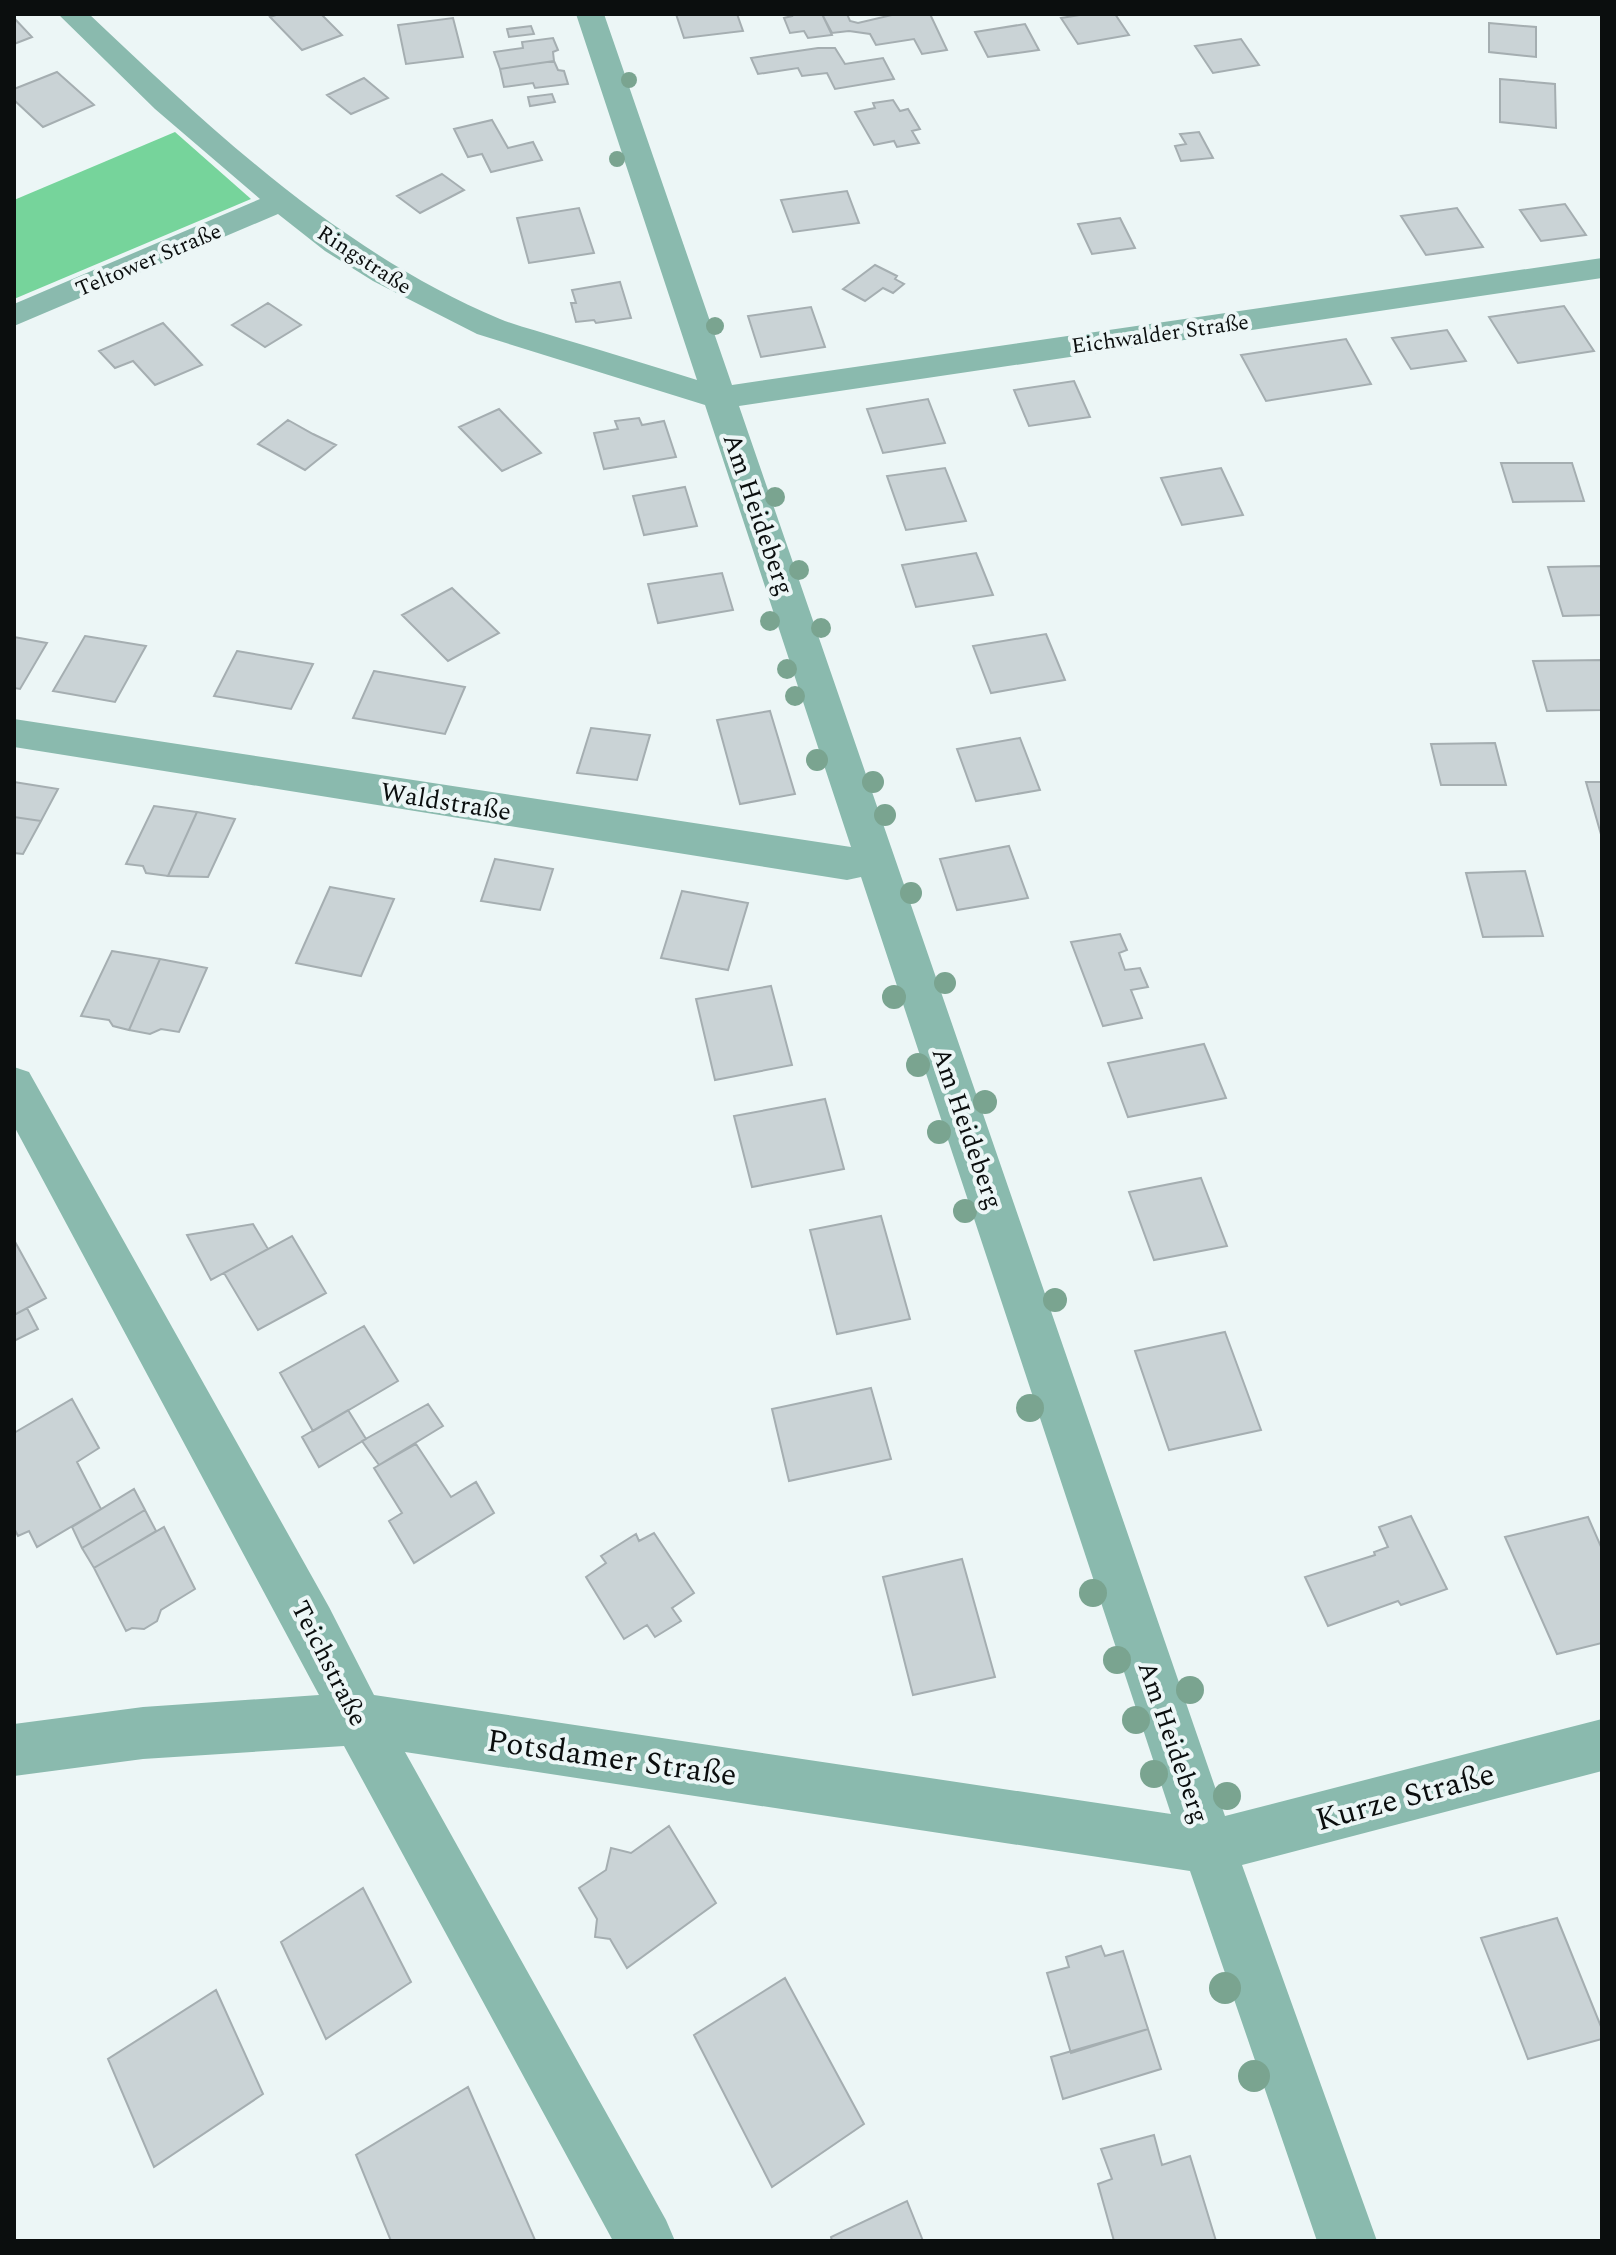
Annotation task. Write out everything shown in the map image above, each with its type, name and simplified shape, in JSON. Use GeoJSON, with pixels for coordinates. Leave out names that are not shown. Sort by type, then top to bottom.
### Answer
{"type":"FeatureCollection","features":[{"type":"Feature","properties":{"kind":"street","name":"Ringstraße"},"geometry":{"type":"LineString","coordinates":[[72,14],[166,103],[281,201],[336,244],[384,274],[481,323],[533,343],[719,398]]}},
{"type":"Feature","properties":{"kind":"street","name":"Am Heideberg"},"geometry":{"type":"LineString","coordinates":[[590,14],[1209,1847],[1347,2241]]}},
{"type":"Feature","properties":{"kind":"street","name":"Teltower Straße"},"geometry":{"type":"LineString","coordinates":[[14,316],[281,201]]}},
{"type":"Feature","properties":{"kind":"street","name":"Eichwalder Straße"},"geometry":{"type":"LineString","coordinates":[[719,398],[1602,268]]}},
{"type":"Feature","properties":{"kind":"street","name":"Waldstraße"},"geometry":{"type":"LineString","coordinates":[[14,733],[847,864],[877,858]]}},
{"type":"Feature","properties":{"kind":"street","name":"Teichstraße"},"geometry":{"type":"LineString","coordinates":[[14,1085],[645,2241]]}},
{"type":"Feature","properties":{"kind":"street","name":"Potsdamer Straße"},"geometry":{"type":"LineString","coordinates":[[14,1750],[72,1741],[260,1723],[358,1719],[1209,1847]]}},
{"type":"Feature","properties":{"kind":"street","name":"Kurze Straße"},"geometry":{"type":"LineString","coordinates":[[1209,1847],[1602,1745]]}},
{"type":"Feature","properties":{"kind":"green space"},"geometry":{"type":"Polygon","coordinates":[[[175,132],[251,199],[14,299],[14,200],[175,132]]]}},
{"type":"Feature","properties":{"kind":"building"},"geometry":{"type":"Polygon","coordinates":[[[279,14],[321,14],[342,35],[302,50],[270,17],[279,14]]]}},
{"type":"Feature","properties":{"kind":"building"},"geometry":{"type":"Polygon","coordinates":[[[676,14],[737,14],[743,31],[684,38],[676,14]]]}},
{"type":"Feature","properties":{"kind":"building"},"geometry":{"type":"Polygon","coordinates":[[[791,14],[822,14],[832,35],[808,38],[804,31],[790,33],[784,18],[791,14]]]}},
{"type":"Feature","properties":{"kind":"building"},"geometry":{"type":"Polygon","coordinates":[[[822,14],[847,14],[850,21],[858,23],[896,14],[930,14],[947,50],[922,54],[914,39],[876,45],[870,34],[849,31],[832,33],[822,14]]]}},
{"type":"Feature","properties":{"kind":"building"},"geometry":{"type":"Polygon","coordinates":[[[1115,14],[1129,35],[1078,44],[1061,18],[1115,14]]]}},
{"type":"Feature","properties":{"kind":"building"},"geometry":{"type":"Polygon","coordinates":[[[14,18],[32,37],[14,44],[14,18]]]}},
{"type":"Feature","properties":{"kind":"building"},"geometry":{"type":"Polygon","coordinates":[[[453,18],[463,57],[406,64],[398,25],[453,18]]]}},
{"type":"Feature","properties":{"kind":"building"},"geometry":{"type":"Polygon","coordinates":[[[1489,23],[1536,27],[1536,57],[1489,52],[1489,23]]]}},
{"type":"Feature","properties":{"kind":"building"},"geometry":{"type":"Polygon","coordinates":[[[1025,24],[1039,50],[988,57],[975,32],[1025,24]]]}},
{"type":"Feature","properties":{"kind":"building"},"geometry":{"type":"Polygon","coordinates":[[[531,26],[534,34],[509,37],[507,29],[531,26]]]}},
{"type":"Feature","properties":{"kind":"building"},"geometry":{"type":"Polygon","coordinates":[[[553,38],[558,50],[553,52],[554,61],[500,69],[494,52],[523,48],[522,42],[553,38]]]}},
{"type":"Feature","properties":{"kind":"building"},"geometry":{"type":"Polygon","coordinates":[[[1241,39],[1259,65],[1213,73],[1195,46],[1241,39]]]}},
{"type":"Feature","properties":{"kind":"building"},"geometry":{"type":"Polygon","coordinates":[[[835,48],[845,64],[883,58],[894,79],[835,89],[827,73],[802,76],[798,68],[758,74],[751,58],[835,48]]]}},
{"type":"Feature","properties":{"kind":"building"},"geometry":{"type":"Polygon","coordinates":[[[554,61],[558,70],[564,71],[568,84],[535,88],[533,83],[504,87],[500,69],[554,61]]]}},
{"type":"Feature","properties":{"kind":"building"},"geometry":{"type":"Polygon","coordinates":[[[57,72],[94,105],[43,127],[14,100],[14,89],[57,72]]]}},
{"type":"Feature","properties":{"kind":"building"},"geometry":{"type":"Polygon","coordinates":[[[364,78],[388,98],[351,114],[327,95],[364,78]]]}},
{"type":"Feature","properties":{"kind":"building"},"geometry":{"type":"Polygon","coordinates":[[[1500,79],[1555,84],[1556,128],[1500,122],[1500,79]]]}},
{"type":"Feature","properties":{"kind":"building"},"geometry":{"type":"Polygon","coordinates":[[[552,94],[555,102],[530,106],[528,97],[552,94]]]}},
{"type":"Feature","properties":{"kind":"building"},"geometry":{"type":"Polygon","coordinates":[[[893,100],[900,111],[908,109],[920,129],[912,131],[919,143],[897,147],[894,141],[874,145],[855,112],[875,108],[873,103],[893,100]]]}},
{"type":"Feature","properties":{"kind":"building"},"geometry":{"type":"Polygon","coordinates":[[[492,120],[508,148],[533,142],[542,160],[491,172],[482,154],[468,157],[454,129],[492,120]]]}},
{"type":"Feature","properties":{"kind":"building"},"geometry":{"type":"Polygon","coordinates":[[[1199,132],[1213,158],[1181,161],[1175,146],[1186,144],[1180,134],[1199,132]]]}},
{"type":"Feature","properties":{"kind":"building"},"geometry":{"type":"Polygon","coordinates":[[[442,174],[464,190],[420,213],[397,196],[442,174]]]}},
{"type":"Feature","properties":{"kind":"building"},"geometry":{"type":"Polygon","coordinates":[[[847,191],[859,223],[793,232],[781,200],[847,191]]]}},
{"type":"Feature","properties":{"kind":"building"},"geometry":{"type":"Polygon","coordinates":[[[1565,204],[1586,235],[1541,241],[1520,210],[1565,204]]]}},
{"type":"Feature","properties":{"kind":"building"},"geometry":{"type":"Polygon","coordinates":[[[579,208],[594,253],[529,263],[517,218],[579,208]]]}},
{"type":"Feature","properties":{"kind":"building"},"geometry":{"type":"Polygon","coordinates":[[[1457,208],[1483,247],[1426,255],[1401,216],[1457,208]]]}},
{"type":"Feature","properties":{"kind":"building"},"geometry":{"type":"Polygon","coordinates":[[[1120,218],[1135,248],[1092,254],[1078,224],[1120,218]]]}},
{"type":"Feature","properties":{"kind":"building"},"geometry":{"type":"Polygon","coordinates":[[[875,265],[897,276],[895,279],[904,284],[893,293],[883,288],[865,301],[843,289],[875,265]]]}},
{"type":"Feature","properties":{"kind":"building"},"geometry":{"type":"Polygon","coordinates":[[[620,282],[631,318],[596,323],[594,320],[576,322],[571,303],[576,303],[572,290],[620,282]]]}},
{"type":"Feature","properties":{"kind":"building"},"geometry":{"type":"Polygon","coordinates":[[[268,303],[301,325],[265,347],[232,325],[268,303]]]}},
{"type":"Feature","properties":{"kind":"building"},"geometry":{"type":"Polygon","coordinates":[[[1564,306],[1594,351],[1518,363],[1489,317],[1564,306]]]}},
{"type":"Feature","properties":{"kind":"building"},"geometry":{"type":"Polygon","coordinates":[[[811,307],[825,347],[761,357],[748,316],[811,307]]]}},
{"type":"Feature","properties":{"kind":"building"},"geometry":{"type":"Polygon","coordinates":[[[163,323],[202,365],[155,385],[133,361],[115,368],[99,351],[163,323]]]}},
{"type":"Feature","properties":{"kind":"building"},"geometry":{"type":"Polygon","coordinates":[[[1447,330],[1466,361],[1411,369],[1392,338],[1447,330]]]}},
{"type":"Feature","properties":{"kind":"building"},"geometry":{"type":"Polygon","coordinates":[[[1346,339],[1371,384],[1266,401],[1241,355],[1346,339]]]}},
{"type":"Feature","properties":{"kind":"building"},"geometry":{"type":"Polygon","coordinates":[[[1074,381],[1090,417],[1029,426],[1014,390],[1074,381]]]}},
{"type":"Feature","properties":{"kind":"building"},"geometry":{"type":"Polygon","coordinates":[[[928,399],[945,443],[883,453],[867,409],[928,399]]]}},
{"type":"Feature","properties":{"kind":"building"},"geometry":{"type":"Polygon","coordinates":[[[499,409],[541,453],[502,471],[459,427],[499,409]]]}},
{"type":"Feature","properties":{"kind":"building"},"geometry":{"type":"Polygon","coordinates":[[[639,418],[642,425],[664,421],[676,457],[604,469],[594,433],[618,429],[615,421],[639,418]]]}},
{"type":"Feature","properties":{"kind":"building"},"geometry":{"type":"Polygon","coordinates":[[[288,420],[336,445],[305,470],[258,444],[288,420]]]}},
{"type":"Feature","properties":{"kind":"building"},"geometry":{"type":"Polygon","coordinates":[[[1501,463],[1572,463],[1584,501],[1513,502],[1501,463]]]}},
{"type":"Feature","properties":{"kind":"building"},"geometry":{"type":"Polygon","coordinates":[[[945,468],[966,521],[906,530],[887,476],[945,468]]]}},
{"type":"Feature","properties":{"kind":"building"},"geometry":{"type":"Polygon","coordinates":[[[1221,468],[1243,515],[1182,525],[1161,478],[1221,468]]]}},
{"type":"Feature","properties":{"kind":"building"},"geometry":{"type":"Polygon","coordinates":[[[685,487],[697,526],[644,535],[633,496],[685,487]]]}},
{"type":"Feature","properties":{"kind":"building"},"geometry":{"type":"Polygon","coordinates":[[[976,553],[993,595],[916,607],[902,565],[976,553]]]}},
{"type":"Feature","properties":{"kind":"building"},"geometry":{"type":"Polygon","coordinates":[[[1602,566],[1602,615],[1563,616],[1548,567],[1602,566]]]}},
{"type":"Feature","properties":{"kind":"building"},"geometry":{"type":"Polygon","coordinates":[[[722,573],[733,610],[658,623],[648,584],[722,573]]]}},
{"type":"Feature","properties":{"kind":"building"},"geometry":{"type":"Polygon","coordinates":[[[452,588],[499,633],[448,661],[402,615],[452,588]]]}},
{"type":"Feature","properties":{"kind":"building"},"geometry":{"type":"Polygon","coordinates":[[[1046,634],[1065,680],[991,693],[973,646],[1046,634]]]}},
{"type":"Feature","properties":{"kind":"building"},"geometry":{"type":"Polygon","coordinates":[[[85,636],[146,646],[115,702],[53,691],[85,636]]]}},
{"type":"Feature","properties":{"kind":"building"},"geometry":{"type":"Polygon","coordinates":[[[14,637],[47,643],[20,689],[14,688],[14,637]]]}},
{"type":"Feature","properties":{"kind":"building"},"geometry":{"type":"Polygon","coordinates":[[[237,651],[313,664],[291,709],[214,696],[237,651]]]}},
{"type":"Feature","properties":{"kind":"building"},"geometry":{"type":"Polygon","coordinates":[[[1602,660],[1602,710],[1547,711],[1533,661],[1602,660]]]}},
{"type":"Feature","properties":{"kind":"building"},"geometry":{"type":"Polygon","coordinates":[[[374,671],[465,687],[445,734],[353,718],[374,671]]]}},
{"type":"Feature","properties":{"kind":"building"},"geometry":{"type":"Polygon","coordinates":[[[770,711],[795,794],[740,804],[717,720],[770,711]]]}},
{"type":"Feature","properties":{"kind":"building"},"geometry":{"type":"Polygon","coordinates":[[[591,728],[650,735],[637,780],[577,773],[591,728]]]}},
{"type":"Feature","properties":{"kind":"building"},"geometry":{"type":"Polygon","coordinates":[[[1020,738],[1040,790],[976,801],[957,749],[1020,738]]]}},
{"type":"Feature","properties":{"kind":"building"},"geometry":{"type":"Polygon","coordinates":[[[1495,743],[1506,785],[1441,785],[1431,744],[1495,743]]]}},
{"type":"Feature","properties":{"kind":"building"},"geometry":{"type":"Polygon","coordinates":[[[14,782],[58,789],[41,821],[14,817],[14,782]]]}},
{"type":"Feature","properties":{"kind":"building"},"geometry":{"type":"Polygon","coordinates":[[[1586,782],[1602,782],[1602,838],[1586,782]]]}},
{"type":"Feature","properties":{"kind":"building"},"geometry":{"type":"Polygon","coordinates":[[[154,806],[197,812],[168,876],[146,873],[143,866],[126,864],[154,806]]]}},
{"type":"Feature","properties":{"kind":"building"},"geometry":{"type":"Polygon","coordinates":[[[197,812],[235,819],[208,877],[168,876],[197,812]]]}},
{"type":"Feature","properties":{"kind":"building"},"geometry":{"type":"Polygon","coordinates":[[[14,817],[41,821],[23,854],[14,853],[14,817]]]}},
{"type":"Feature","properties":{"kind":"building"},"geometry":{"type":"Polygon","coordinates":[[[1009,846],[1028,898],[957,910],[940,859],[1009,846]]]}},
{"type":"Feature","properties":{"kind":"building"},"geometry":{"type":"Polygon","coordinates":[[[495,859],[553,869],[540,910],[481,901],[495,859]]]}},
{"type":"Feature","properties":{"kind":"building"},"geometry":{"type":"Polygon","coordinates":[[[1525,871],[1543,936],[1483,937],[1466,873],[1525,871]]]}},
{"type":"Feature","properties":{"kind":"building"},"geometry":{"type":"Polygon","coordinates":[[[330,887],[394,899],[361,976],[296,963],[330,887]]]}},
{"type":"Feature","properties":{"kind":"building"},"geometry":{"type":"Polygon","coordinates":[[[682,891],[748,903],[728,970],[661,958],[682,891]]]}},
{"type":"Feature","properties":{"kind":"building"},"geometry":{"type":"Polygon","coordinates":[[[1120,934],[1127,950],[1119,953],[1125,970],[1140,968],[1148,987],[1131,990],[1142,1018],[1103,1026],[1071,942],[1120,934]]]}},
{"type":"Feature","properties":{"kind":"building"},"geometry":{"type":"Polygon","coordinates":[[[112,951],[160,959],[129,1030],[113,1026],[109,1020],[81,1016],[112,951]]]}},
{"type":"Feature","properties":{"kind":"building"},"geometry":{"type":"Polygon","coordinates":[[[160,959],[207,968],[179,1032],[161,1029],[150,1034],[129,1030],[160,959]]]}},
{"type":"Feature","properties":{"kind":"building"},"geometry":{"type":"Polygon","coordinates":[[[771,986],[792,1065],[715,1080],[696,999],[771,986]]]}},
{"type":"Feature","properties":{"kind":"building"},"geometry":{"type":"Polygon","coordinates":[[[1204,1044],[1226,1098],[1128,1117],[1108,1063],[1204,1044]]]}},
{"type":"Feature","properties":{"kind":"building"},"geometry":{"type":"Polygon","coordinates":[[[825,1099],[844,1169],[752,1187],[734,1116],[825,1099]]]}},
{"type":"Feature","properties":{"kind":"building"},"geometry":{"type":"Polygon","coordinates":[[[1201,1178],[1227,1246],[1154,1260],[1129,1192],[1201,1178]]]}},
{"type":"Feature","properties":{"kind":"building"},"geometry":{"type":"Polygon","coordinates":[[[881,1216],[910,1319],[837,1334],[810,1230],[881,1216]]]}},
{"type":"Feature","properties":{"kind":"building"},"geometry":{"type":"Polygon","coordinates":[[[253,1224],[268,1249],[211,1280],[187,1235],[253,1224]]]}},
{"type":"Feature","properties":{"kind":"building"},"geometry":{"type":"Polygon","coordinates":[[[292,1236],[326,1293],[258,1330],[224,1273],[292,1236]]]}},
{"type":"Feature","properties":{"kind":"building"},"geometry":{"type":"Polygon","coordinates":[[[14,1240],[46,1298],[14,1315],[14,1240]]]}},
{"type":"Feature","properties":{"kind":"building"},"geometry":{"type":"Polygon","coordinates":[[[27,1308],[38,1329],[14,1341],[14,1315],[27,1308]]]}},
{"type":"Feature","properties":{"kind":"building"},"geometry":{"type":"Polygon","coordinates":[[[364,1326],[398,1381],[313,1431],[280,1373],[364,1326]]]}},
{"type":"Feature","properties":{"kind":"building"},"geometry":{"type":"Polygon","coordinates":[[[1225,1332],[1261,1430],[1169,1450],[1135,1351],[1225,1332]]]}},
{"type":"Feature","properties":{"kind":"building"},"geometry":{"type":"Polygon","coordinates":[[[871,1388],[891,1459],[789,1481],[772,1409],[871,1388]]]}},
{"type":"Feature","properties":{"kind":"building"},"geometry":{"type":"Polygon","coordinates":[[[72,1399],[99,1448],[77,1462],[101,1509],[37,1547],[29,1531],[18,1536],[14,1528],[14,1433],[72,1399]]]}},
{"type":"Feature","properties":{"kind":"building"},"geometry":{"type":"Polygon","coordinates":[[[428,1404],[443,1426],[379,1465],[362,1441],[428,1404]]]}},
{"type":"Feature","properties":{"kind":"building"},"geometry":{"type":"Polygon","coordinates":[[[348,1410],[366,1439],[319,1467],[302,1437],[348,1410]]]}},
{"type":"Feature","properties":{"kind":"building"},"geometry":{"type":"Polygon","coordinates":[[[416,1444],[451,1497],[476,1482],[494,1513],[414,1563],[389,1521],[402,1513],[374,1468],[416,1444]]]}},
{"type":"Feature","properties":{"kind":"building"},"geometry":{"type":"Polygon","coordinates":[[[134,1489],[145,1510],[82,1548],[72,1527],[134,1489]]]}},
{"type":"Feature","properties":{"kind":"building"},"geometry":{"type":"Polygon","coordinates":[[[145,1510],[156,1531],[94,1568],[82,1548],[145,1510]]]}},
{"type":"Feature","properties":{"kind":"building"},"geometry":{"type":"Polygon","coordinates":[[[1411,1516],[1447,1589],[1401,1605],[1398,1601],[1328,1626],[1305,1577],[1375,1555],[1374,1552],[1388,1547],[1379,1527],[1411,1516]]]}},
{"type":"Feature","properties":{"kind":"building"},"geometry":{"type":"Polygon","coordinates":[[[1588,1517],[1602,1549],[1602,1643],[1557,1654],[1505,1537],[1588,1517]]]}},
{"type":"Feature","properties":{"kind":"building"},"geometry":{"type":"Polygon","coordinates":[[[164,1527],[195,1589],[161,1610],[157,1621],[144,1629],[126,1631],[94,1568],[164,1527]]]}},
{"type":"Feature","properties":{"kind":"building"},"geometry":{"type":"Polygon","coordinates":[[[654,1533],[694,1593],[672,1608],[681,1621],[655,1637],[647,1625],[624,1639],[586,1577],[606,1563],[601,1556],[636,1534],[639,1541],[654,1533]]]}},
{"type":"Feature","properties":{"kind":"building"},"geometry":{"type":"Polygon","coordinates":[[[962,1559],[995,1677],[913,1695],[883,1577],[962,1559]]]}},
{"type":"Feature","properties":{"kind":"building"},"geometry":{"type":"Polygon","coordinates":[[[669,1826],[716,1903],[627,1968],[610,1939],[595,1937],[597,1919],[579,1888],[606,1870],[611,1848],[631,1853],[669,1826]]]}},
{"type":"Feature","properties":{"kind":"building"},"geometry":{"type":"Polygon","coordinates":[[[363,1888],[411,1982],[326,2039],[281,1942],[363,1888]]]}},
{"type":"Feature","properties":{"kind":"building"},"geometry":{"type":"Polygon","coordinates":[[[1557,1918],[1602,2029],[1602,2039],[1528,2059],[1481,1938],[1557,1918]]]}},
{"type":"Feature","properties":{"kind":"building"},"geometry":{"type":"Polygon","coordinates":[[[1101,1946],[1105,1956],[1123,1951],[1148,2029],[1071,2053],[1047,1973],[1069,1967],[1066,1957],[1101,1946]]]}},
{"type":"Feature","properties":{"kind":"building"},"geometry":{"type":"Polygon","coordinates":[[[785,1978],[864,2124],[772,2187],[694,2035],[785,1978]]]}},
{"type":"Feature","properties":{"kind":"building"},"geometry":{"type":"Polygon","coordinates":[[[216,1990],[263,2094],[154,2167],[108,2059],[216,1990]]]}},
{"type":"Feature","properties":{"kind":"building"},"geometry":{"type":"Polygon","coordinates":[[[1148,2029],[1161,2069],[1063,2099],[1051,2057],[1148,2029]]]}},
{"type":"Feature","properties":{"kind":"building"},"geometry":{"type":"Polygon","coordinates":[[[468,2087],[535,2240],[391,2241],[356,2155],[468,2087]]]}},
{"type":"Feature","properties":{"kind":"building"},"geometry":{"type":"Polygon","coordinates":[[[1154,2135],[1162,2165],[1190,2156],[1216,2241],[1114,2241],[1098,2184],[1112,2179],[1101,2149],[1154,2135]]]}},
{"type":"Feature","properties":{"kind":"building"},"geometry":{"type":"Polygon","coordinates":[[[907,2201],[923,2241],[832,2241],[831,2237],[907,2201]]]}}]}
